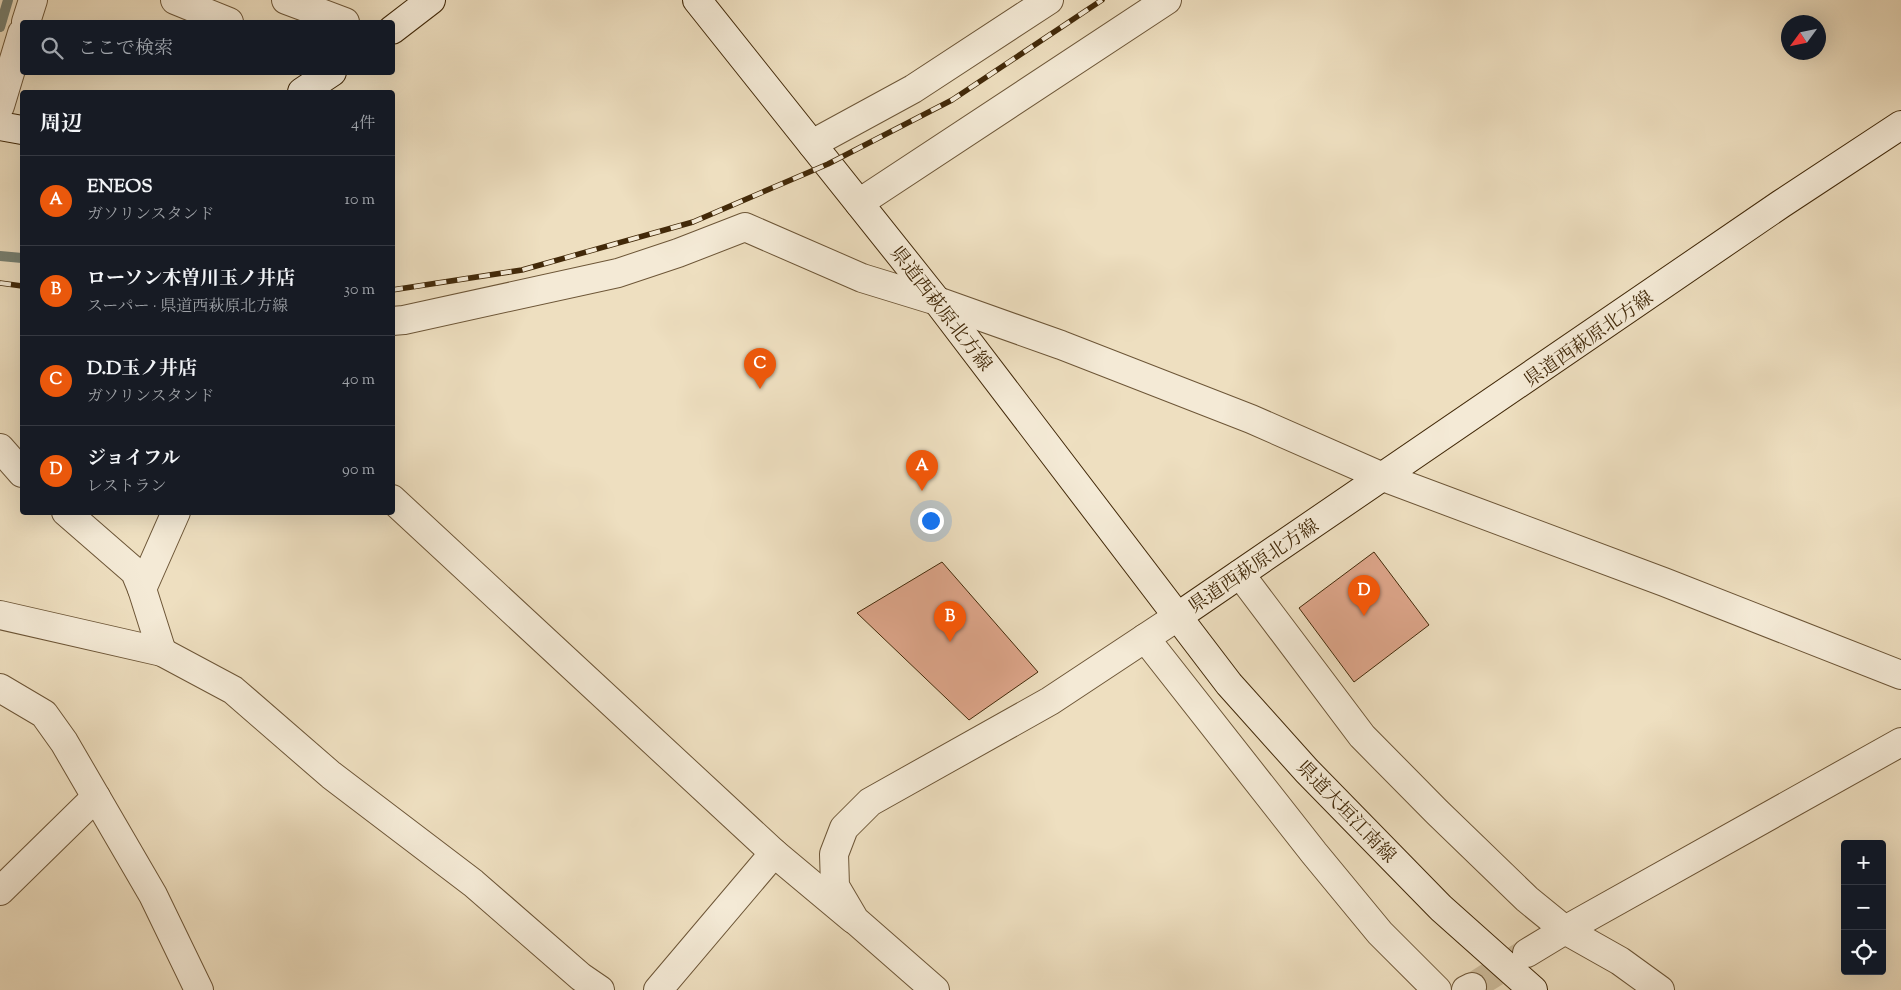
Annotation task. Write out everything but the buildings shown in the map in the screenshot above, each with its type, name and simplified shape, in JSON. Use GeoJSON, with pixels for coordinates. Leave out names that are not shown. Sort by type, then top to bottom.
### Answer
{"type":"FeatureCollection","features":[{"type":"Feature","properties":{"kind":"street"},"geometry":{"type":"LineString","coordinates":[[27,20],[33,0]]}},
{"type":"Feature","properties":{"kind":"street"},"geometry":{"type":"LineString","coordinates":[[175,0],[224,20]]}},
{"type":"Feature","properties":{"kind":"street"},"geometry":{"type":"LineString","coordinates":[[286,0],[340,20]]}},
{"type":"Feature","properties":{"kind":"street"},"geometry":{"type":"LineString","coordinates":[[395,28],[431,0]]}},
{"type":"Feature","properties":{"kind":"street","name":"県道西萩原北方線"},"geometry":{"type":"LineString","coordinates":[[697,0],[937,301],[1177,617],[1781,204],[1901,125]]}},
{"type":"Feature","properties":{"kind":"street"},"geometry":{"type":"LineString","coordinates":[[812,144],[913,89],[1049,0]]}},
{"type":"Feature","properties":{"kind":"street"},"geometry":{"type":"LineString","coordinates":[[860,203],[1166,0]]}},
{"type":"Feature","properties":{"kind":"street"},"geometry":{"type":"LineString","coordinates":[[0,106],[20,40]]}},
{"type":"Feature","properties":{"kind":"street"},"geometry":{"type":"LineString","coordinates":[[305,90],[328,75]]}},
{"type":"Feature","properties":{"kind":"street"},"geometry":{"type":"LineString","coordinates":[[0,126],[20,130]]}},
{"type":"Feature","properties":{"kind":"street"},"geometry":{"type":"LineString","coordinates":[[395,321],[450,311],[618,273],[678,253],[745,227],[862,278],[937,301],[1061,345],[1250,419],[1383,477],[1664,582],[1901,675]]}},
{"type":"Feature","properties":{"kind":"street"},"geometry":{"type":"LineString","coordinates":[[0,448],[20,470]]}},
{"type":"Feature","properties":{"kind":"street"},"geometry":{"type":"LineString","coordinates":[[395,502],[774,853],[935,990]]}},
{"type":"Feature","properties":{"kind":"street"},"geometry":{"type":"LineString","coordinates":[[70,515],[136,572],[162,652]]}},
{"type":"Feature","properties":{"kind":"street"},"geometry":{"type":"LineString","coordinates":[[142,589],[175,515]]}},
{"type":"Feature","properties":{"kind":"street"},"geometry":{"type":"LineString","coordinates":[[1240,574],[1362,736],[1437,812],[1528,900],[1565,930],[1620,961],[1660,990]]}},
{"type":"Feature","properties":{"kind":"street"},"geometry":{"type":"LineString","coordinates":[[0,615],[162,652],[233,690],[332,775],[473,882],[580,977],[600,990]]}},
{"type":"Feature","properties":{"kind":"street"},"geometry":{"type":"LineString","coordinates":[[855,920],[835,886],[834,854],[844,828],[870,802],[1050,701],[1177,617]]}},
{"type":"Feature","properties":{"kind":"street","name":"県道大垣江南線"},"geometry":{"type":"LineString","coordinates":[[1177,617],[1229,684],[1307,771],[1441,908],[1533,990]]}},
{"type":"Feature","properties":{"kind":"street"},"geometry":{"type":"LineString","coordinates":[[1145,638],[1295,830],[1380,933],[1437,990]]}},
{"type":"Feature","properties":{"kind":"street"},"geometry":{"type":"LineString","coordinates":[[0,688],[44,714],[64,742],[153,895],[199,990]]}},
{"type":"Feature","properties":{"kind":"street"},"geometry":{"type":"LineString","coordinates":[[1527,953],[1901,742]]}},
{"type":"Feature","properties":{"kind":"street"},"geometry":{"type":"LineString","coordinates":[[0,891],[96,797]]}},
{"type":"Feature","properties":{"kind":"street"},"geometry":{"type":"LineString","coordinates":[[658,990],[774,853]]}},
{"type":"Feature","properties":{"kind":"waterway"},"geometry":{"type":"LineString","coordinates":[[0,27],[8,0]]}},
{"type":"Feature","properties":{"kind":"waterway"},"geometry":{"type":"LineString","coordinates":[[0,256],[20,258]]}},
{"type":"Feature","properties":{"kind":"tunnel"},"geometry":{"type":"LineString","coordinates":[[1472,987],[1526,953]]}},
{"type":"Feature","properties":{"kind":"railway"},"geometry":{"type":"LineString","coordinates":[[395,290],[522,270],[693,222],[828,164],[952,100],[1102,0]]}},
{"type":"Feature","properties":{"kind":"railway"},"geometry":{"type":"LineString","coordinates":[[0,283],[20,286]]}},
{"type":"Feature","properties":{"kind":"place","name":"D.D玉ノ井店"},"geometry":{"type":"Point","coordinates":[760,389]}},
{"type":"Feature","properties":{"kind":"place","name":"ENEOS"},"geometry":{"type":"Point","coordinates":[922,491]}},
{"type":"Feature","properties":{"kind":"place","name":"ジョイフル"},"geometry":{"type":"Point","coordinates":[1364,616]}},
{"type":"Feature","properties":{"kind":"place","name":"ローソン木曽川玉ノ井店"},"geometry":{"type":"Point","coordinates":[950,642]}}]}
